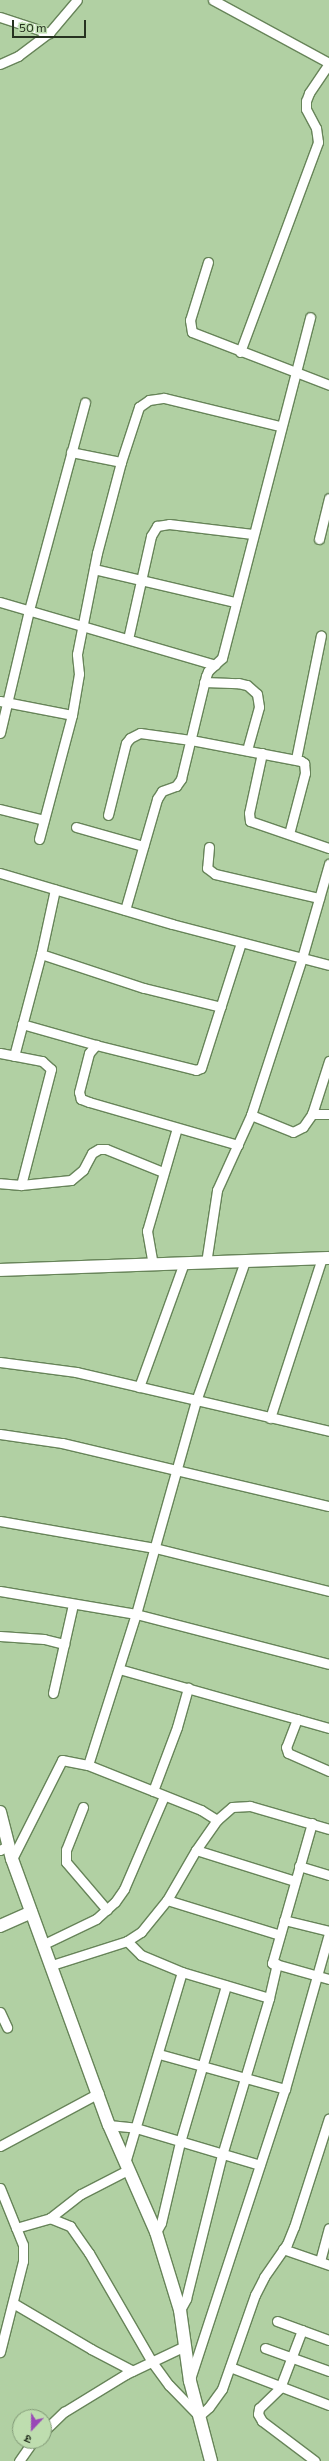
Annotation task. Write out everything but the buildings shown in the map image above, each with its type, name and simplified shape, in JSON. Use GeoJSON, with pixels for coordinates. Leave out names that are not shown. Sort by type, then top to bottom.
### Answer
{"type":"FeatureCollection","features":[{"type":"Feature","properties":{"kind":"street"},"geometry":{"type":"LineString","coordinates":[[0,64],[18,56],[49,33],[77,0]]}},
{"type":"Feature","properties":{"kind":"street"},"geometry":{"type":"LineString","coordinates":[[213,0],[329,63],[309,93],[306,101],[306,109],[316,128],[318,142],[240,352]]}},
{"type":"Feature","properties":{"kind":"street"},"geometry":{"type":"LineString","coordinates":[[0,17],[49,33]]}},
{"type":"Feature","properties":{"kind":"street"},"geometry":{"type":"LineString","coordinates":[[208,262],[190,320],[190,329],[194,334],[329,384]]}},
{"type":"Feature","properties":{"kind":"street"},"geometry":{"type":"LineString","coordinates":[[126,910],[159,794],[165,789],[176,786],[181,779],[204,682],[208,671],[222,658],[252,534],[310,317]]}},
{"type":"Feature","properties":{"kind":"street"},"geometry":{"type":"LineString","coordinates":[[39,839],[72,715],[78,682],[76,661],[94,569],[121,462],[135,415],[139,407],[149,400],[164,398],[280,426]]}},
{"type":"Feature","properties":{"kind":"street"},"geometry":{"type":"LineString","coordinates":[[1,729],[3,701],[84,402]]}},
{"type":"Feature","properties":{"kind":"street"},"geometry":{"type":"LineString","coordinates":[[71,452],[121,462]]}},
{"type":"Feature","properties":{"kind":"street"},"geometry":{"type":"LineString","coordinates":[[319,539],[329,498]]}},
{"type":"Feature","properties":{"kind":"street"},"geometry":{"type":"LineString","coordinates":[[128,639],[151,536],[157,526],[169,524],[252,534]]}},
{"type":"Feature","properties":{"kind":"street"},"geometry":{"type":"LineString","coordinates":[[94,569],[235,602]]}},
{"type":"Feature","properties":{"kind":"street"},"geometry":{"type":"LineString","coordinates":[[0,602],[215,665]]}},
{"type":"Feature","properties":{"kind":"street"},"geometry":{"type":"LineString","coordinates":[[296,759],[321,635]]}},
{"type":"Feature","properties":{"kind":"street"},"geometry":{"type":"LineString","coordinates":[[204,682],[238,683],[247,685],[258,694],[258,707],[247,750]]}},
{"type":"Feature","properties":{"kind":"street"},"geometry":{"type":"LineString","coordinates":[[3,701],[72,715]]}},
{"type":"Feature","properties":{"kind":"street"},"geometry":{"type":"LineString","coordinates":[[108,814],[126,743],[130,738],[140,733],[247,750],[296,759],[304,763],[306,773],[289,834]]}},
{"type":"Feature","properties":{"kind":"street"},"geometry":{"type":"LineString","coordinates":[[262,753],[249,818],[255,824],[329,848]]}},
{"type":"Feature","properties":{"kind":"street"},"geometry":{"type":"LineString","coordinates":[[0,809],[44,820]]}},
{"type":"Feature","properties":{"kind":"street"},"geometry":{"type":"LineString","coordinates":[[76,827],[143,846]]}},
{"type":"Feature","properties":{"kind":"street"},"geometry":{"type":"LineString","coordinates":[[209,846],[207,868],[215,874],[319,898]]}},
{"type":"Feature","properties":{"kind":"street"},"geometry":{"type":"LineString","coordinates":[[206,1263],[217,1190],[251,1116],[302,958],[329,864]]}},
{"type":"Feature","properties":{"kind":"street"},"geometry":{"type":"LineString","coordinates":[[0,873],[241,943],[329,965]]}},
{"type":"Feature","properties":{"kind":"street"},"geometry":{"type":"LineString","coordinates":[[14,1056],[41,954],[55,888]]}},
{"type":"Feature","properties":{"kind":"street"},"geometry":{"type":"LineString","coordinates":[[22,1024],[96,1045],[196,1070],[203,1066],[241,943]]}},
{"type":"Feature","properties":{"kind":"street"},"geometry":{"type":"LineString","coordinates":[[41,954],[144,988],[221,1007]]}},
{"type":"Feature","properties":{"kind":"street"},"geometry":{"type":"LineString","coordinates":[[96,1045],[89,1053],[79,1092],[81,1099],[238,1145]]}},
{"type":"Feature","properties":{"kind":"street"},"geometry":{"type":"LineString","coordinates":[[0,1053],[42,1061],[51,1069],[21,1184]]}},
{"type":"Feature","properties":{"kind":"street"},"geometry":{"type":"LineString","coordinates":[[251,1116],[293,1132],[303,1127],[312,1114],[329,1061]]}},
{"type":"Feature","properties":{"kind":"street"},"geometry":{"type":"LineString","coordinates":[[312,1114],[329,1114]]}},
{"type":"Feature","properties":{"kind":"street"},"geometry":{"type":"LineString","coordinates":[[153,1264],[147,1231],[163,1172],[178,1128]]}},
{"type":"Feature","properties":{"kind":"street"},"geometry":{"type":"LineString","coordinates":[[0,1183],[21,1184],[71,1180],[83,1170],[92,1153],[99,1149],[106,1149],[163,1172]]}},
{"type":"Feature","properties":{"kind":"street"},"geometry":{"type":"LineString","coordinates":[[0,1270],[326,1258],[270,1418]]}},
{"type":"Feature","properties":{"kind":"street"},"geometry":{"type":"LineString","coordinates":[[88,1765],[136,1614],[196,1401],[246,1261]]}},
{"type":"Feature","properties":{"kind":"street"},"geometry":{"type":"LineString","coordinates":[[140,1387],[184,1264]]}},
{"type":"Feature","properties":{"kind":"street"},"geometry":{"type":"LineString","coordinates":[[0,1362],[76,1372],[329,1431]]}},
{"type":"Feature","properties":{"kind":"street"},"geometry":{"type":"LineString","coordinates":[[0,1434],[62,1443],[329,1506]]}},
{"type":"Feature","properties":{"kind":"street"},"geometry":{"type":"LineString","coordinates":[[0,1521],[155,1548],[329,1591]]}},
{"type":"Feature","properties":{"kind":"street"},"geometry":{"type":"LineString","coordinates":[[0,1592],[136,1614],[329,1664]]}},
{"type":"Feature","properties":{"kind":"street"},"geometry":{"type":"LineString","coordinates":[[53,1693],[73,1604]]}},
{"type":"Feature","properties":{"kind":"street"},"geometry":{"type":"LineString","coordinates":[[0,1636],[44,1639],[64,1644]]}},
{"type":"Feature","properties":{"kind":"street"},"geometry":{"type":"LineString","coordinates":[[119,1669],[277,1712],[329,1728]]}},
{"type":"Feature","properties":{"kind":"street"},"geometry":{"type":"LineString","coordinates":[[152,1791],[177,1727],[188,1688]]}},
{"type":"Feature","properties":{"kind":"street"},"geometry":{"type":"LineString","coordinates":[[295,1718],[287,1751],[292,1756],[329,1771]]}},
{"type":"Feature","properties":{"kind":"street"},"geometry":{"type":"LineString","coordinates":[[12,1859],[62,1760],[88,1765],[201,1810],[217,1820]]}},
{"type":"Feature","properties":{"kind":"street"},"geometry":{"type":"LineString","coordinates":[[44,1944],[96,1919],[107,1910],[124,1889],[164,1796]]}},
{"type":"Feature","properties":{"kind":"street"},"geometry":{"type":"LineString","coordinates":[[52,1965],[127,1941],[141,1932],[167,1900],[196,1850],[217,1820],[227,1810],[239,1805],[250,1806],[329,1829]]}},
{"type":"Feature","properties":{"kind":"street"},"geometry":{"type":"LineString","coordinates":[[83,1807],[66,1850],[66,1862],[107,1910]]}},
{"type":"Feature","properties":{"kind":"street"},"geometry":{"type":"LineString","coordinates":[[0,1812],[5,1848],[12,1859],[52,1965],[99,2093],[109,2125],[156,2232],[180,2310],[190,2381],[211,2461]]}},
{"type":"Feature","properties":{"kind":"street"},"geometry":{"type":"LineString","coordinates":[[312,1823],[272,1963],[329,1979]]}},
{"type":"Feature","properties":{"kind":"street"},"geometry":{"type":"LineString","coordinates":[[196,1850],[295,1881]]}},
{"type":"Feature","properties":{"kind":"street"},"geometry":{"type":"LineString","coordinates":[[299,1866],[329,1875]]}},
{"type":"Feature","properties":{"kind":"street"},"geometry":{"type":"LineString","coordinates":[[167,1900],[280,1935]]}},
{"type":"Feature","properties":{"kind":"street"},"geometry":{"type":"LineString","coordinates":[[0,1926],[31,1912]]}},
{"type":"Feature","properties":{"kind":"street"},"geometry":{"type":"LineString","coordinates":[[190,2381],[285,2089],[329,1932],[284,1920]]}},
{"type":"Feature","properties":{"kind":"street"},"geometry":{"type":"LineString","coordinates":[[127,1941],[141,1955],[182,1972],[269,1998]]}},
{"type":"Feature","properties":{"kind":"street"},"geometry":{"type":"LineString","coordinates":[[180,2310],[186,2299],[222,2155],[246,2078],[269,1998],[277,1964]]}},
{"type":"Feature","properties":{"kind":"street"},"geometry":{"type":"LineString","coordinates":[[16,2228],[50,2218],[81,2194],[127,2166],[136,2128],[182,1972]]}},
{"type":"Feature","properties":{"kind":"street"},"geometry":{"type":"LineString","coordinates":[[156,2232],[161,2223],[180,2142],[226,1986]]}},
{"type":"Feature","properties":{"kind":"street"},"geometry":{"type":"LineString","coordinates":[[0,2012],[7,2027]]}},
{"type":"Feature","properties":{"kind":"street"},"geometry":{"type":"LineString","coordinates":[[158,2054],[285,2089]]}},
{"type":"Feature","properties":{"kind":"street"},"geometry":{"type":"LineString","coordinates":[[0,2146],[99,2093]]}},
{"type":"Feature","properties":{"kind":"street"},"geometry":{"type":"LineString","coordinates":[[199,2416],[216,2398],[230,2367],[255,2295],[283,2249],[304,2201],[329,2118]]}},
{"type":"Feature","properties":{"kind":"street"},"geometry":{"type":"LineString","coordinates":[[109,2125],[136,2128],[222,2155],[260,2165]]}},
{"type":"Feature","properties":{"kind":"street"},"geometry":{"type":"LineString","coordinates":[[0,2188],[23,2245],[23,2261],[0,2352]]}},
{"type":"Feature","properties":{"kind":"street"},"geometry":{"type":"LineString","coordinates":[[50,2218],[70,2226],[89,2253],[152,2362],[169,2385],[199,2416]]}},
{"type":"Feature","properties":{"kind":"street"},"geometry":{"type":"LineString","coordinates":[[283,2249],[325,2263],[329,2228]]}},
{"type":"Feature","properties":{"kind":"street"},"geometry":{"type":"LineString","coordinates":[[13,2303],[91,2349],[133,2371]]}},
{"type":"Feature","properties":{"kind":"street"},"geometry":{"type":"LineString","coordinates":[[277,2321],[329,2340]]}},
{"type":"Feature","properties":{"kind":"street"},"geometry":{"type":"LineString","coordinates":[[302,2330],[280,2388],[259,2408],[259,2417],[315,2461]]}},
{"type":"Feature","properties":{"kind":"street"},"geometry":{"type":"LineString","coordinates":[[52,2423],[64,2412],[133,2371],[185,2346]]}},
{"type":"Feature","properties":{"kind":"street"},"geometry":{"type":"LineString","coordinates":[[265,2348],[329,2371]]}},
{"type":"Feature","properties":{"kind":"street"},"geometry":{"type":"LineString","coordinates":[[230,2367],[280,2388],[329,2404]]}},
{"type":"Feature","properties":{"kind":"street"},"geometry":{"type":"LineString","coordinates":[[19,2461],[27,2449]]}}]}
